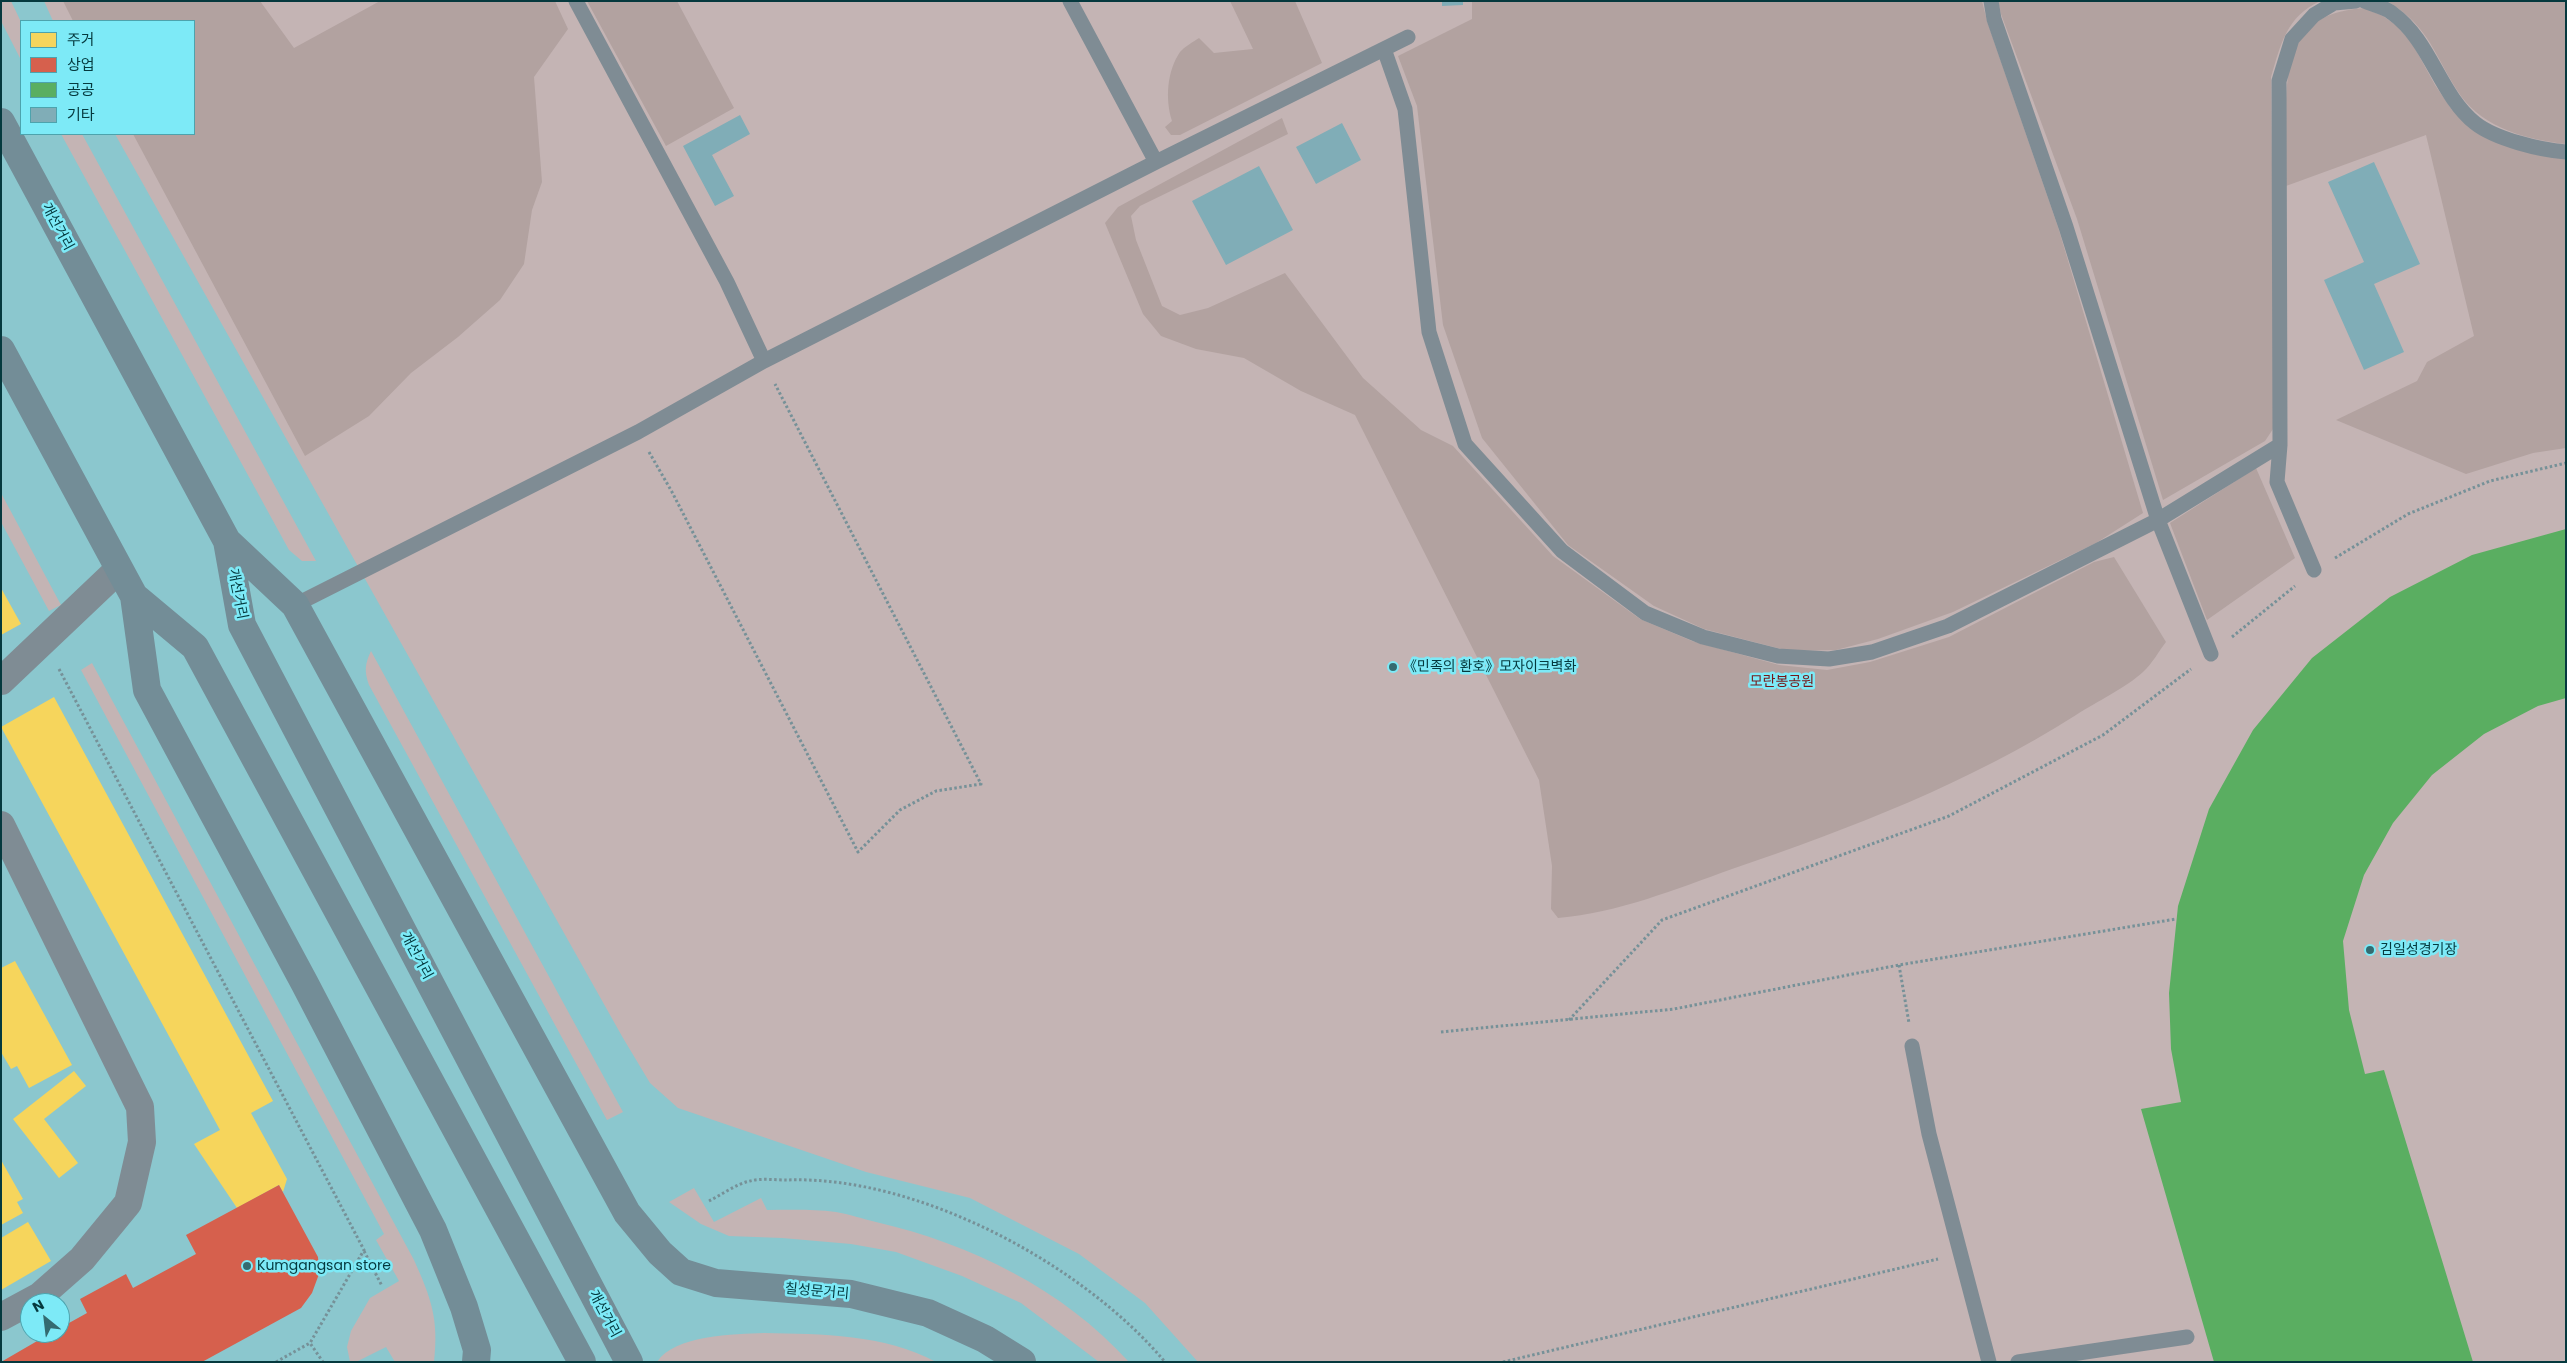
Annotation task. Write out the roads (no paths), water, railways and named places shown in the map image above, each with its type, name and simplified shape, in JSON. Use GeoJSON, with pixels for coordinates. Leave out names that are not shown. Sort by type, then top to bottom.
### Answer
{"type":"FeatureCollection","features":[{"type":"Feature","properties":{"kind":"main road","name":"개선거리"},"geometry":{"type":"LineString","coordinates":[[1,122],[227,541],[242,625],[629,1362]]}},
{"type":"Feature","properties":{"kind":"main road"},"geometry":{"type":"LineString","coordinates":[[1,350],[118,570],[134,596],[195,647],[582,1362]]}},
{"type":"Feature","properties":{"kind":"main road","name":"개선거리"},"geometry":{"type":"LineString","coordinates":[[227,541],[295,605],[627,1213]]}},
{"type":"Feature","properties":{"kind":"main road"},"geometry":{"type":"LineString","coordinates":[[134,596],[147,690],[305,984],[433,1230],[464,1306],[477,1350],[476,1362]]}},
{"type":"Feature","properties":{"kind":"main road","name":"칠성문거리"},"geometry":{"type":"LineString","coordinates":[[627,1213],[660,1253],[681,1272],[716,1283],[851,1294],[928,1313],[985,1338],[1022,1362]]}},
{"type":"Feature","properties":{"kind":"street"},"geometry":{"type":"LineString","coordinates":[[1,681],[118,570]]}},
{"type":"Feature","properties":{"kind":"street"},"geometry":{"type":"LineString","coordinates":[[1,825],[140,1107],[142,1142],[128,1202],[82,1259],[40,1296],[1,1317]]}},
{"type":"Feature","properties":{"kind":"lane"},"geometry":{"type":"LineString","coordinates":[[576,1],[727,282],[764,361]]}},
{"type":"Feature","properties":{"kind":"lane"},"geometry":{"type":"LineString","coordinates":[[1070,1],[1156,162]]}},
{"type":"Feature","properties":{"kind":"lane"},"geometry":{"type":"LineString","coordinates":[[1991,1],[1994,19],[2066,226],[2158,520],[2210,654]]}},
{"type":"Feature","properties":{"kind":"lane"},"geometry":{"type":"LineString","coordinates":[[2314,570],[2277,482],[2280,445],[2279,81],[2292,39],[2314,15],[2334,3],[2356,1]]}},
{"type":"Feature","properties":{"kind":"lane"},"geometry":{"type":"LineString","coordinates":[[2364,1],[2392,12],[2418,38],[2453,97],[2476,123],[2514,141],[2545,150],[2566,152]]}},
{"type":"Feature","properties":{"kind":"lane"},"geometry":{"type":"LineString","coordinates":[[295,605],[638,432],[764,361],[1156,162],[1408,37]]}},
{"type":"Feature","properties":{"kind":"lane"},"geometry":{"type":"LineString","coordinates":[[1384,49],[1405,109],[1429,332],[1465,444],[1562,551],[1644,613],[1703,636],[1778,656],[1829,659],[1872,652],[1948,626],[2158,520],[2280,445]]}},
{"type":"Feature","properties":{"kind":"lane"},"geometry":{"type":"LineString","coordinates":[[1912,1046],[1929,1134],[1989,1362]]}},
{"type":"Feature","properties":{"kind":"lane"},"geometry":{"type":"LineString","coordinates":[[2018,1362],[2187,1337]]}},
{"type":"Feature","properties":{"kind":"place","name":"《민족의 환호》모자이크벽화"},"geometry":{"type":"Point","coordinates":[1393,667]}},
{"type":"Feature","properties":{"kind":"place","name":"김일성경기장"},"geometry":{"type":"Point","coordinates":[2370,950]}},
{"type":"Feature","properties":{"kind":"place","name":"Kumgangsan store"},"geometry":{"type":"Point","coordinates":[247,1266]}},
{"type":"Feature","properties":{"kind":"park label","name":"모란봉공원"},"geometry":{"type":"Point","coordinates":[1782,682]}}]}
